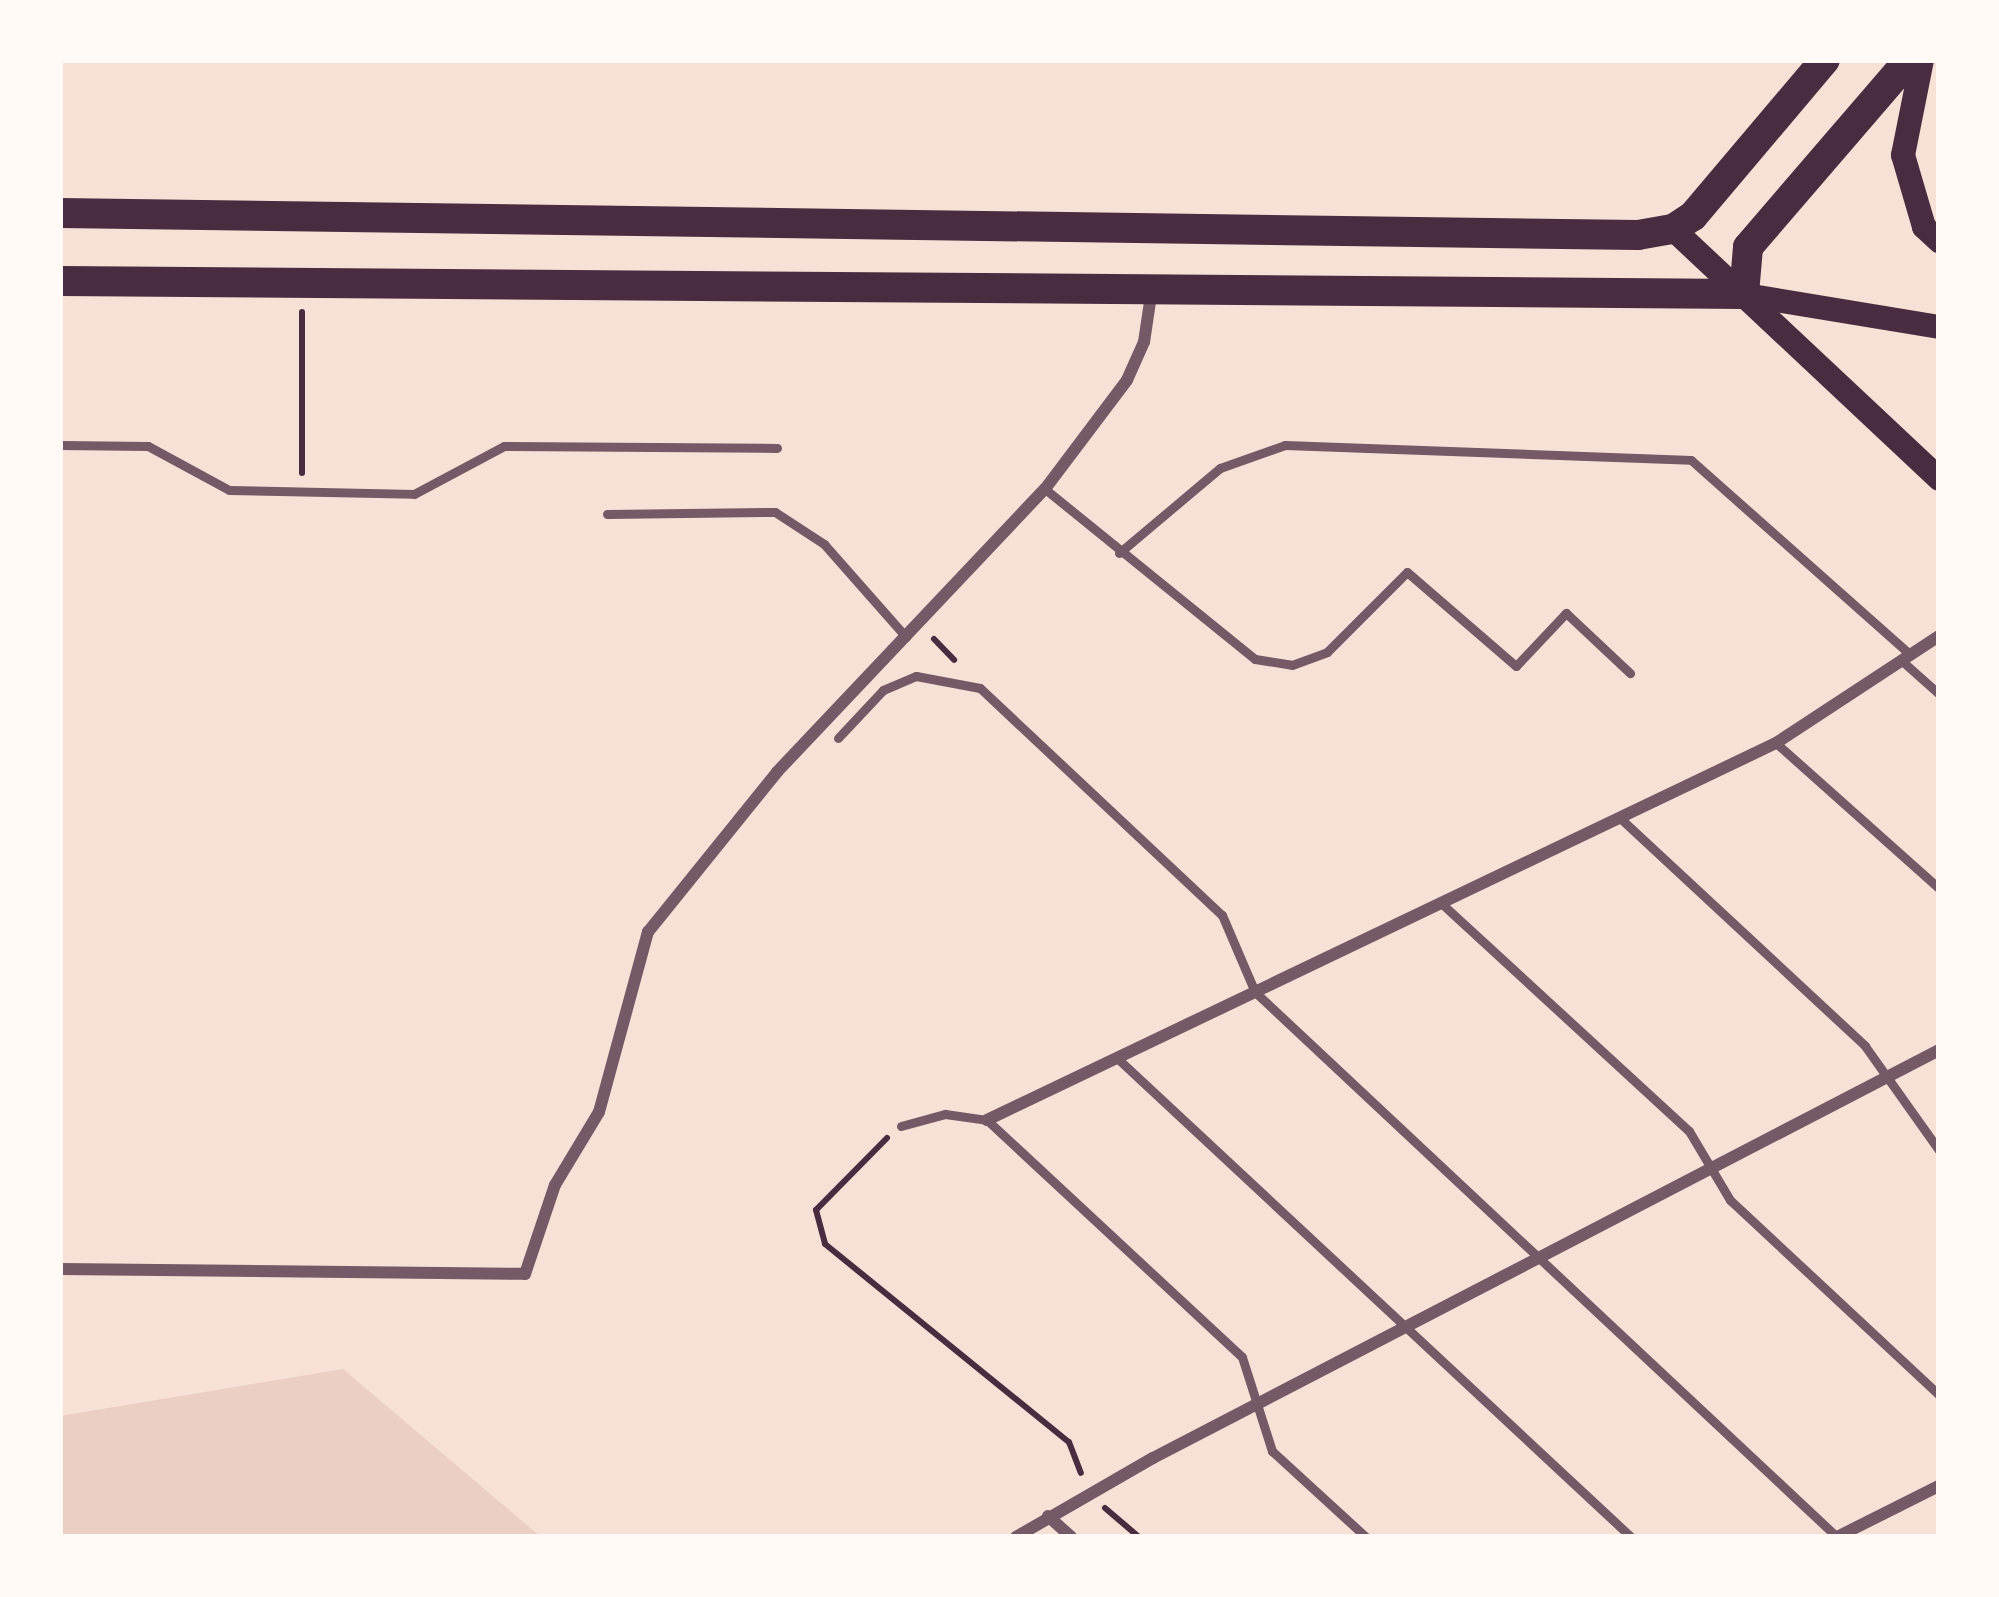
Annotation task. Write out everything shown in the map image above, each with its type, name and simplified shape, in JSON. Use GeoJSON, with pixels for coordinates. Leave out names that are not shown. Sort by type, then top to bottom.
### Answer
{"type":"FeatureCollection","features":[{"type":"Feature","properties":{"kind":"main road"},"geometry":{"type":"LineString","coordinates":[[60,213],[1637,235],[1673,230],[1694,216],[1825,60]]}},
{"type":"Feature","properties":{"kind":"main road"},"geometry":{"type":"LineString","coordinates":[[1744,294],[1748,247],[1909,60]]}},
{"type":"Feature","properties":{"kind":"main road"},"geometry":{"type":"LineString","coordinates":[[1922,60],[1903,155],[1924,226],[1939,241]]}},
{"type":"Feature","properties":{"kind":"main road"},"geometry":{"type":"LineString","coordinates":[[1673,230],[1939,479]]}},
{"type":"Feature","properties":{"kind":"main road"},"geometry":{"type":"LineString","coordinates":[[60,281],[1151,295],[1744,294],[1939,327]]}},
{"type":"Feature","properties":{"kind":"street"},"geometry":{"type":"LineString","coordinates":[[60,1269],[524,1274],[555,1185],[599,1112],[648,932],[777,772],[1045,489],[1127,380],[1144,342],[1151,295]]}},
{"type":"Feature","properties":{"kind":"street"},"geometry":{"type":"LineString","coordinates":[[987,1120],[1776,743],[1939,636]]}},
{"type":"Feature","properties":{"kind":"street"},"geometry":{"type":"LineString","coordinates":[[1016,1537],[1260,1402],[1939,1050]]}},
{"type":"Feature","properties":{"kind":"street"},"geometry":{"type":"LineString","coordinates":[[1837,1537],[1939,1486]]}},
{"type":"Feature","properties":{"kind":"street"},"geometry":{"type":"LineString","coordinates":[[1048,1516],[1071,1537]]}},
{"type":"Feature","properties":{"kind":"lane"},"geometry":{"type":"LineString","coordinates":[[60,445],[148,446],[229,490],[414,494],[504,446],[777,448]]}},
{"type":"Feature","properties":{"kind":"lane"},"geometry":{"type":"LineString","coordinates":[[1119,553],[1220,468],[1285,446],[1691,460],[1939,694]]}},
{"type":"Feature","properties":{"kind":"lane"},"geometry":{"type":"LineString","coordinates":[[1045,489],[1256,659],[1292,665],[1328,652],[1407,572],[1516,666],[1566,613],[1630,674]]}},
{"type":"Feature","properties":{"kind":"lane"},"geometry":{"type":"LineString","coordinates":[[608,514],[775,512],[824,544],[906,637]]}},
{"type":"Feature","properties":{"kind":"lane"},"geometry":{"type":"LineString","coordinates":[[838,738],[883,690],[916,676],[980,688],[1222,915],[1255,992],[1837,1537]]}},
{"type":"Feature","properties":{"kind":"lane"},"geometry":{"type":"LineString","coordinates":[[1776,743],[1939,888]]}},
{"type":"Feature","properties":{"kind":"lane"},"geometry":{"type":"LineString","coordinates":[[1620,818],[1865,1046],[1939,1150]]}},
{"type":"Feature","properties":{"kind":"lane"},"geometry":{"type":"LineString","coordinates":[[1442,903],[1689,1131],[1730,1200],[1939,1395]]}},
{"type":"Feature","properties":{"kind":"lane"},"geometry":{"type":"LineString","coordinates":[[1117,1058],[1631,1537]]}},
{"type":"Feature","properties":{"kind":"lane"},"geometry":{"type":"LineString","coordinates":[[901,1126],[945,1114],[987,1120],[1242,1358],[1272,1450],[1366,1537]]}},
{"type":"Feature","properties":{"kind":"path"},"geometry":{"type":"LineString","coordinates":[[302,284],[302,492]]}},
{"type":"Feature","properties":{"kind":"path"},"geometry":{"type":"LineString","coordinates":[[920,623],[980,688]]}},
{"type":"Feature","properties":{"kind":"path"},"geometry":{"type":"LineString","coordinates":[[901,1126],[816,1210],[825,1244],[1069,1442],[1089,1493],[1138,1537]]}},
{"type":"Feature","properties":{"kind":"shaded area"},"geometry":{"type":"Polygon","coordinates":[[[343,1369],[541,1537],[60,1537],[60,1416],[343,1369]]]}}]}
